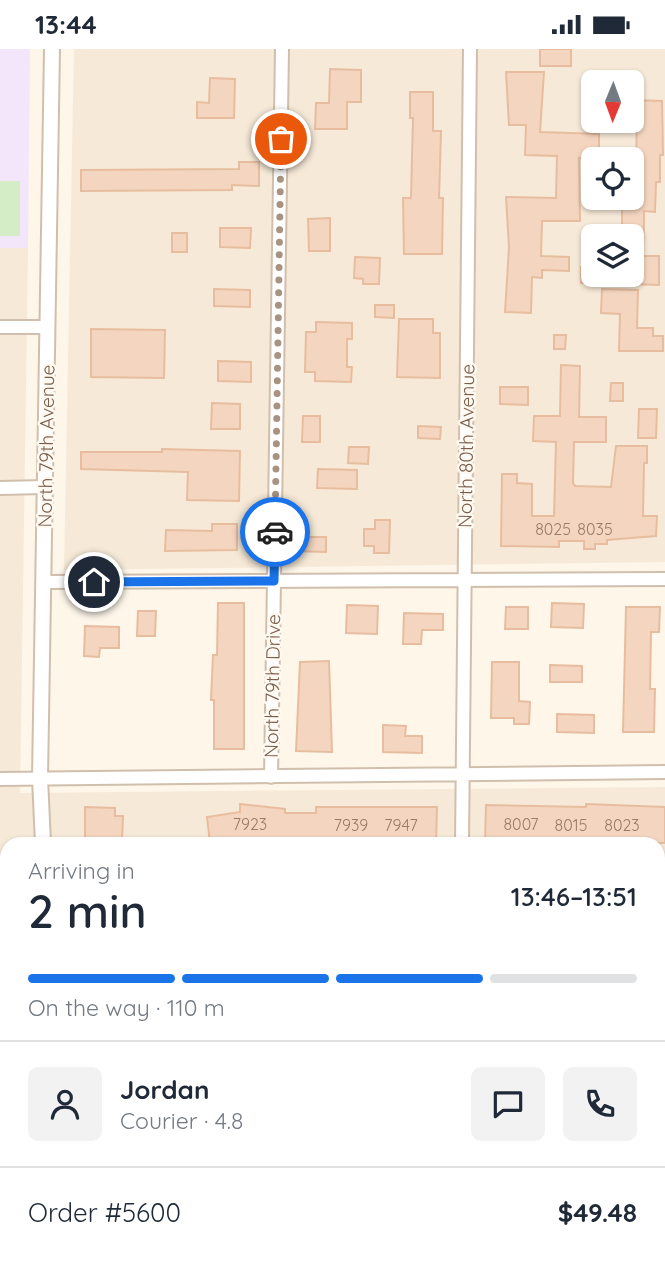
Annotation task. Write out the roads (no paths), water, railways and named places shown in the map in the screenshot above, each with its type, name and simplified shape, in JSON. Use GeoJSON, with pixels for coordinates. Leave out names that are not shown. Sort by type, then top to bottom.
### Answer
{"type":"FeatureCollection","features":[{"type":"Feature","properties":{"kind":"street","name":"North 79th Avenue"},"geometry":{"type":"LineString","coordinates":[[43,837],[40,778],[52,49]]}},
{"type":"Feature","properties":{"kind":"street","name":"North 79th Drive"},"geometry":{"type":"LineString","coordinates":[[271,776],[282,49]]}},
{"type":"Feature","properties":{"kind":"street","name":"North 80th Avenue"},"geometry":{"type":"LineString","coordinates":[[463,837],[470,49]]}},
{"type":"Feature","properties":{"kind":"street"},"geometry":{"type":"LineString","coordinates":[[0,327],[47,327]]}},
{"type":"Feature","properties":{"kind":"street"},"geometry":{"type":"LineString","coordinates":[[0,488],[45,487]]}},
{"type":"Feature","properties":{"kind":"street"},"geometry":{"type":"LineString","coordinates":[[44,582],[665,579]]}},
{"type":"Feature","properties":{"kind":"street"},"geometry":{"type":"LineString","coordinates":[[0,779],[665,772]]}}]}
